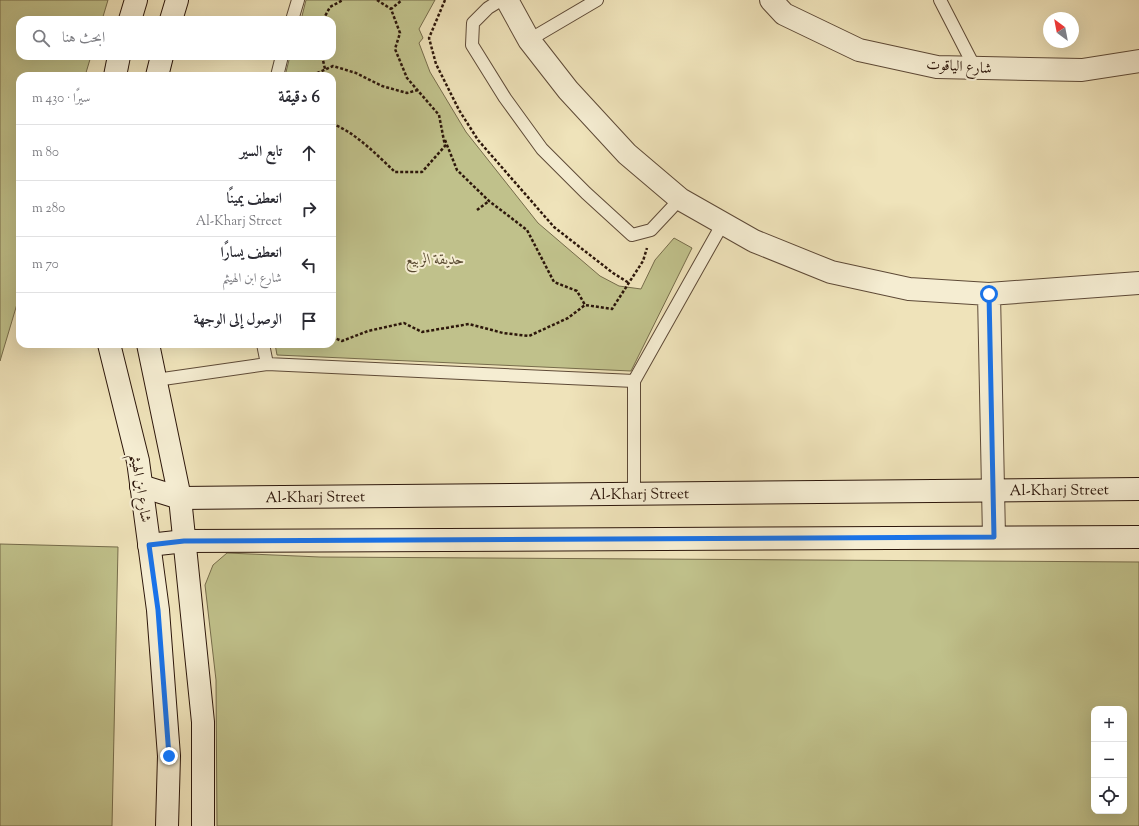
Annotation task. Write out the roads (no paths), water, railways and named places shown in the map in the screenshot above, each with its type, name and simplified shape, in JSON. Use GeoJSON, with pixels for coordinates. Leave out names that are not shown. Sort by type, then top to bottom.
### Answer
{"type":"FeatureCollection","features":[{"type":"Feature","properties":{"kind":"street"},"geometry":{"type":"LineString","coordinates":[[131,16],[136,0]]}},
{"type":"Feature","properties":{"kind":"street"},"geometry":{"type":"LineString","coordinates":[[172,16],[177,0]]}},
{"type":"Feature","properties":{"kind":"street"},"geometry":{"type":"LineString","coordinates":[[507,0],[529,40],[568,90],[627,154],[680,199],[754,241],[830,272],[909,289],[989,294],[1139,283]]}},
{"type":"Feature","properties":{"kind":"street","name":"شارع الياقوت"},"geometry":{"type":"LineString","coordinates":[[771,0],[784,14],[859,50],[937,67],[1082,70],[1139,61]]}},
{"type":"Feature","properties":{"kind":"street"},"geometry":{"type":"LineString","coordinates":[[116,72],[118,60]]}},
{"type":"Feature","properties":{"kind":"street"},"geometry":{"type":"LineString","coordinates":[[158,72],[161,60]]}},
{"type":"Feature","properties":{"kind":"street"},"geometry":{"type":"LineString","coordinates":[[989,294],[994,537]]}},
{"type":"Feature","properties":{"kind":"street","name":"شارع ابن الهيثم"},"geometry":{"type":"LineString","coordinates":[[111,348],[138,460],[158,610],[169,756],[167,826]]}},
{"type":"Feature","properties":{"kind":"street"},"geometry":{"type":"LineString","coordinates":[[149,348],[180,498],[203,722],[203,826]]}},
{"type":"Feature","properties":{"kind":"street","name":"Al-Kharj Street"},"geometry":{"type":"LineString","coordinates":[[141,486],[180,498],[1139,489]]}},
{"type":"Feature","properties":{"kind":"street"},"geometry":{"type":"LineString","coordinates":[[149,545],[184,541],[1139,537]]}},
{"type":"Feature","properties":{"kind":"lane"},"geometry":{"type":"LineString","coordinates":[[293,16],[298,0]]}},
{"type":"Feature","properties":{"kind":"lane"},"geometry":{"type":"LineString","coordinates":[[501,0],[488,8],[473,23],[472,45],[505,98],[542,148],[586,193],[632,235],[651,230],[680,199]]}},
{"type":"Feature","properties":{"kind":"lane"},"geometry":{"type":"LineString","coordinates":[[529,40],[597,0]]}},
{"type":"Feature","properties":{"kind":"lane"},"geometry":{"type":"LineString","coordinates":[[940,0],[975,68]]}},
{"type":"Feature","properties":{"kind":"lane"},"geometry":{"type":"LineString","coordinates":[[278,72],[281,60]]}},
{"type":"Feature","properties":{"kind":"lane"},"geometry":{"type":"LineString","coordinates":[[634,494],[634,381],[723,223]]}},
{"type":"Feature","properties":{"kind":"lane"},"geometry":{"type":"LineString","coordinates":[[264,348],[267,364]]}},
{"type":"Feature","properties":{"kind":"lane"},"geometry":{"type":"LineString","coordinates":[[156,380],[267,364],[634,381]]}},
{"type":"Feature","properties":{"kind":"park label","name":"حديقة الربيع"},"geometry":{"type":"Point","coordinates":[435,259]}}]}
